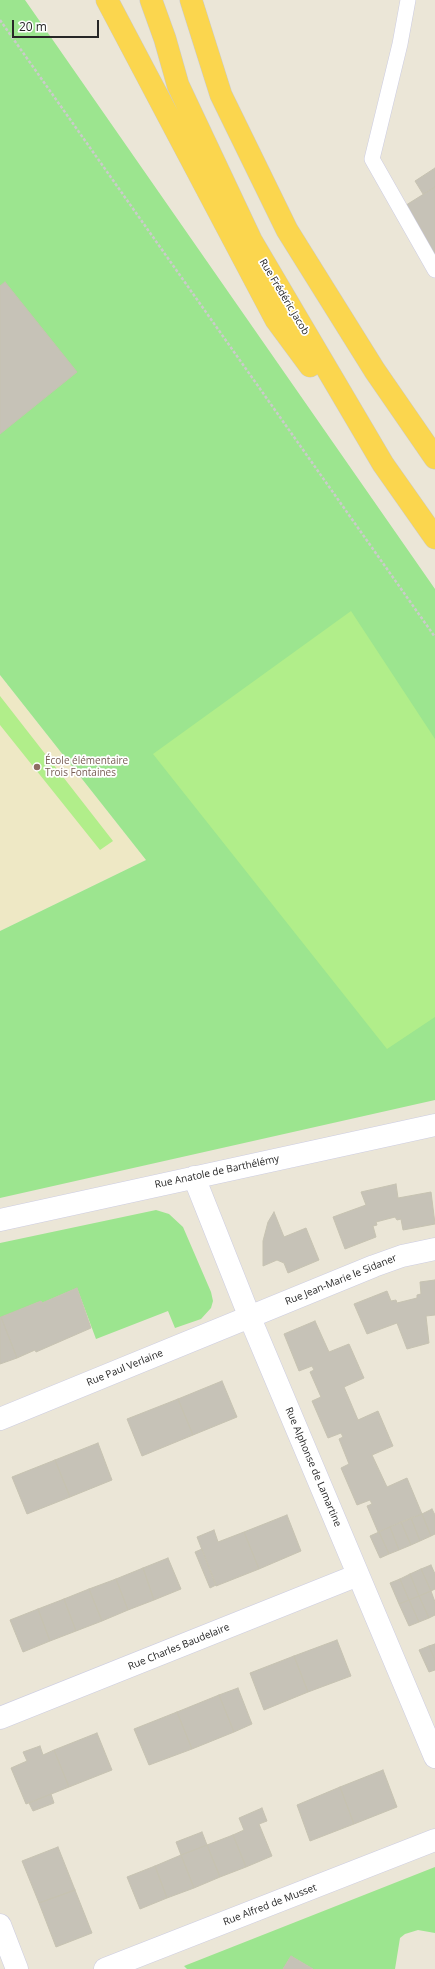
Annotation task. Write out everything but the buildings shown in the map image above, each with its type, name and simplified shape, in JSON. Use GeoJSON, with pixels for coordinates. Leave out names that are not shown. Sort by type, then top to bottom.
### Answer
{"type":"FeatureCollection","features":[{"type":"Feature","properties":{"kind":"highway"},"geometry":{"type":"LineString","coordinates":[[107,0],[276,320],[383,464]]}},
{"type":"Feature","properties":{"kind":"highway","name":"Rue Frédéric Jacob"},"geometry":{"type":"LineString","coordinates":[[151,0],[165,39],[178,86],[251,240],[383,464],[435,538]]}},
{"type":"Feature","properties":{"kind":"highway"},"geometry":{"type":"LineString","coordinates":[[191,0],[221,95],[287,230],[376,371],[435,458]]}},
{"type":"Feature","properties":{"kind":"street","name":"Rue Anatole de Barthélémy"},"geometry":{"type":"LineString","coordinates":[[0,1220],[435,1125]]}},
{"type":"Feature","properties":{"kind":"street","name":"Rue Alphonse de Lamartine"},"geometry":{"type":"LineString","coordinates":[[194,1177],[250,1318],[358,1575],[428,1722],[435,1757]]}},
{"type":"Feature","properties":{"kind":"street","name":"Rue Jean-Marie le Sidaner"},"geometry":{"type":"LineString","coordinates":[[250,1318],[374,1266],[402,1256],[435,1249]]}},
{"type":"Feature","properties":{"kind":"street","name":"Rue Paul Verlaine"},"geometry":{"type":"LineString","coordinates":[[0,1419],[250,1318]]}},
{"type":"Feature","properties":{"kind":"street","name":"Rue Charles Baudelaire"},"geometry":{"type":"LineString","coordinates":[[0,1718],[358,1575]]}},
{"type":"Feature","properties":{"kind":"street","name":"Rue Alfred de Musset"},"geometry":{"type":"LineString","coordinates":[[105,1969],[152,1961],[435,1840]]}},
{"type":"Feature","properties":{"kind":"street"},"geometry":{"type":"LineString","coordinates":[[0,1925],[17,1969]]}},
{"type":"Feature","properties":{"kind":"lane"},"geometry":{"type":"LineString","coordinates":[[408,0],[400,44],[372,159],[435,270]]}},
{"type":"Feature","properties":{"kind":"path"},"geometry":{"type":"LineString","coordinates":[[0,20],[435,637]]}},
{"type":"Feature","properties":{"kind":"shaded area","name":"École élémentaire Trois Fontaines"},"geometry":{"type":"Polygon","coordinates":[[[0,675],[146,860],[0,931],[0,675]]]}},
{"type":"Feature","properties":{"kind":"green space"},"geometry":{"type":"Polygon","coordinates":[[[0,0],[25,0],[435,589],[435,1100],[0,1198],[0,931],[146,860],[0,675],[0,0]]]}},
{"type":"Feature","properties":{"kind":"green space"},"geometry":{"type":"Polygon","coordinates":[[[351,611],[435,739],[435,1017],[387,1049],[153,754],[351,611]]]}},
{"type":"Feature","properties":{"kind":"green space"},"geometry":{"type":"Polygon","coordinates":[[[0,696],[113,841],[100,850],[0,725],[0,696]]]}},
{"type":"Feature","properties":{"kind":"green space"},"geometry":{"type":"Polygon","coordinates":[[[156,1210],[169,1214],[183,1227],[211,1292],[213,1301],[211,1308],[201,1319],[175,1328],[168,1311],[96,1339],[77,1288],[42,1303],[41,1301],[0,1318],[0,1243],[156,1210]]]}},
{"type":"Feature","properties":{"kind":"green space"},"geometry":{"type":"Polygon","coordinates":[[[435,1867],[435,1933],[418,1930],[405,1934],[400,1938],[395,1969],[313,1969],[291,1956],[283,1969],[187,1969],[184,1966],[435,1867]]]}},
{"type":"Feature","properties":{"kind":"place","name":"École élémentaire Trois Fontaines"},"geometry":{"type":"Point","coordinates":[37,767]}}]}
